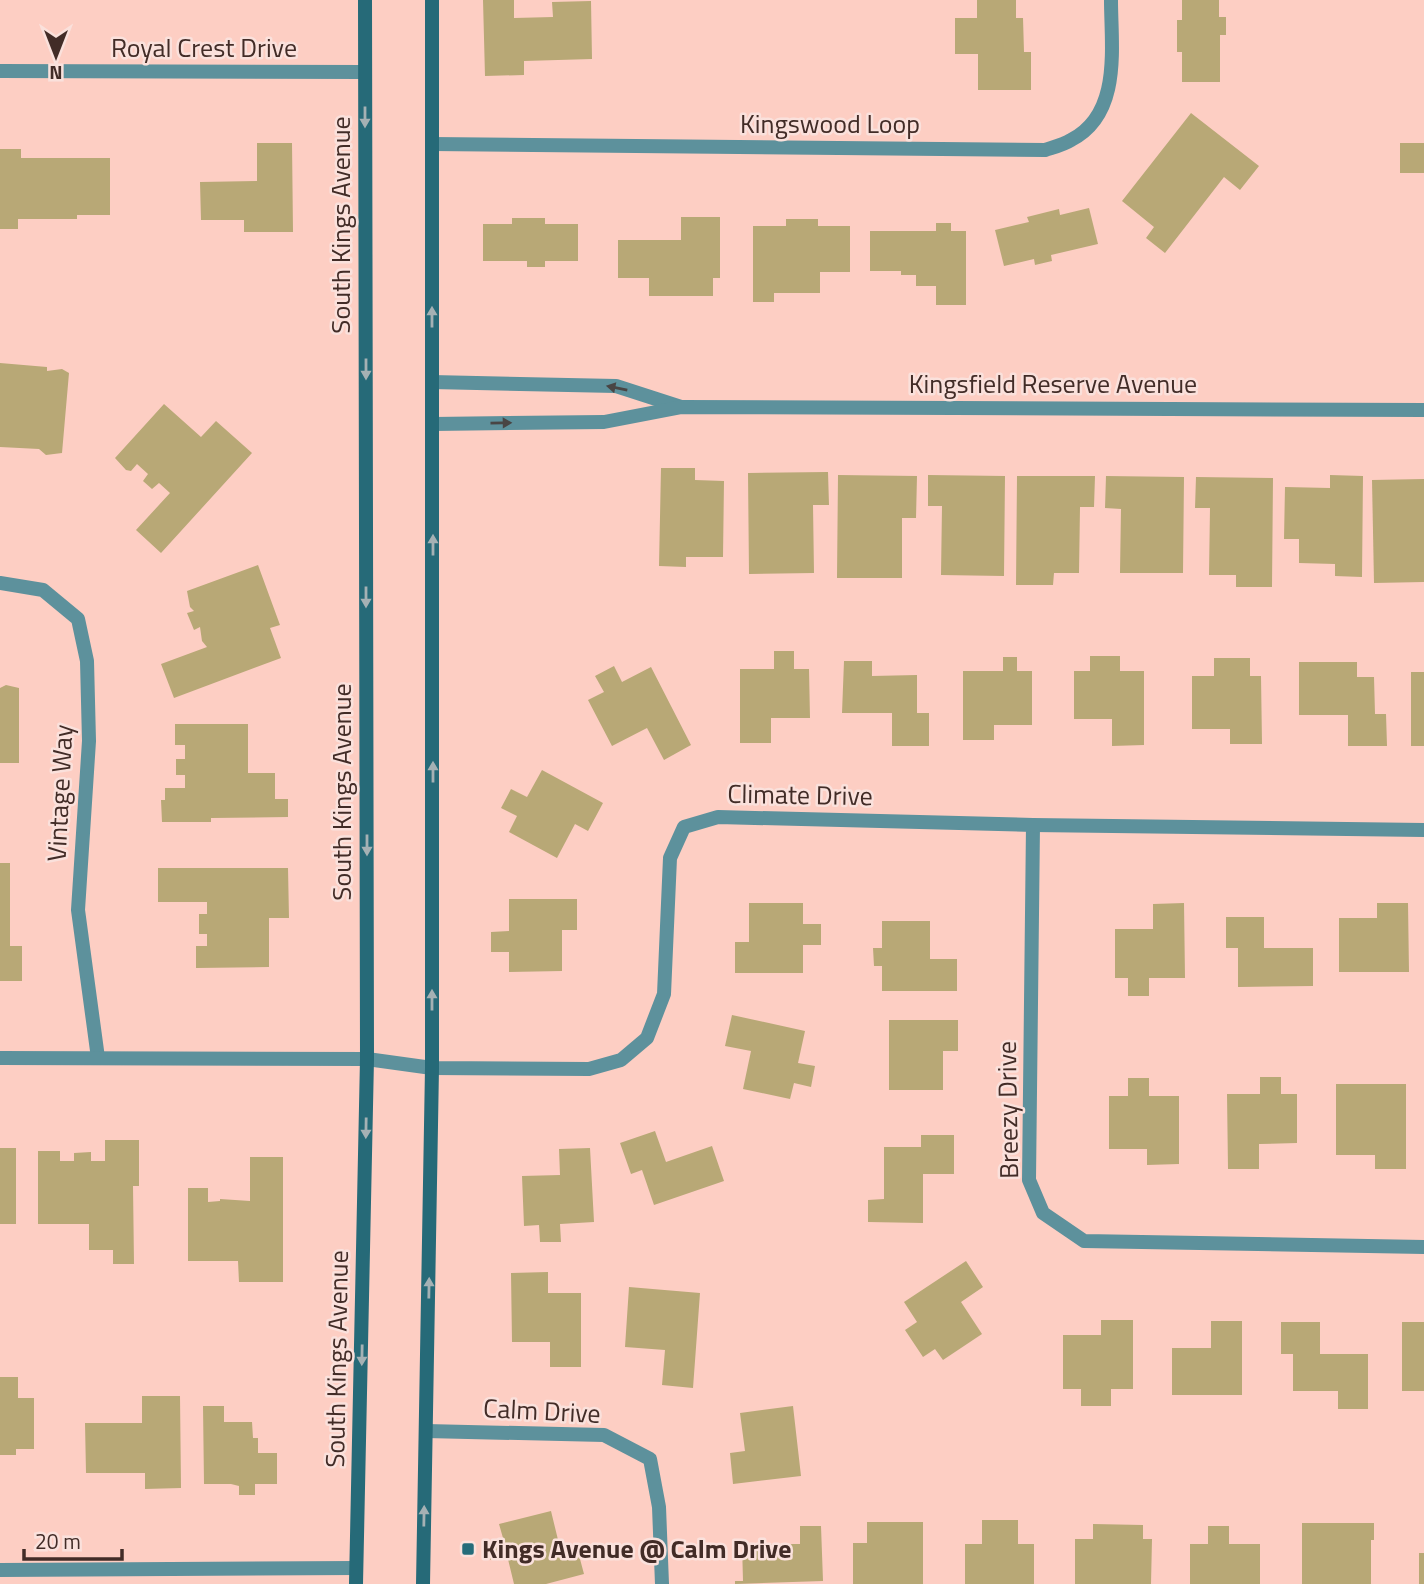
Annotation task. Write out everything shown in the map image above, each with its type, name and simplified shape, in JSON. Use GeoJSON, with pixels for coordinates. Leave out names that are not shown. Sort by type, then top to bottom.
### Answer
{"type":"FeatureCollection","features":[{"type":"Feature","properties":{"kind":"main road","name":"South Kings Avenue"},"geometry":{"type":"LineString","coordinates":[[356,1584],[367,1059],[365,0]]}},
{"type":"Feature","properties":{"kind":"main road"},"geometry":{"type":"LineString","coordinates":[[423,1584],[432,1068],[432,0]]}},
{"type":"Feature","properties":{"kind":"street","name":"Kingswood Loop"},"geometry":{"type":"LineString","coordinates":[[432,144],[1045,150],[1073,140],[1090,125],[1104,104],[1111,78],[1111,0]]}},
{"type":"Feature","properties":{"kind":"street","name":"Royal Crest Drive"},"geometry":{"type":"LineString","coordinates":[[0,72],[365,72]]}},
{"type":"Feature","properties":{"kind":"street","name":"Kingsfield Reserve Avenue"},"geometry":{"type":"LineString","coordinates":[[432,382],[616,386],[682,407]]}},
{"type":"Feature","properties":{"kind":"street","name":"Kingsfield Reserve Avenue"},"geometry":{"type":"LineString","coordinates":[[433,424],[604,422],[682,407],[1424,410]]}},
{"type":"Feature","properties":{"kind":"street","name":"Vintage Way"},"geometry":{"type":"LineString","coordinates":[[0,583],[43,590],[78,619],[87,661],[89,741],[78,910],[98,1058]]}},
{"type":"Feature","properties":{"kind":"street","name":"Climate Drive"},"geometry":{"type":"LineString","coordinates":[[367,1059],[432,1068],[589,1069],[621,1060],[647,1038],[664,994],[670,859],[684,827],[718,817],[1033,825],[1424,830]]}},
{"type":"Feature","properties":{"kind":"street","name":"Breezy Drive"},"geometry":{"type":"LineString","coordinates":[[1033,825],[1030,1180],[1043,1213],[1084,1241],[1424,1247]]}},
{"type":"Feature","properties":{"kind":"street"},"geometry":{"type":"LineString","coordinates":[[0,1058],[367,1059]]}},
{"type":"Feature","properties":{"kind":"street","name":"Calm Drive"},"geometry":{"type":"LineString","coordinates":[[426,1431],[604,1434],[650,1459],[659,1507],[662,1584]]}},
{"type":"Feature","properties":{"kind":"street"},"geometry":{"type":"LineString","coordinates":[[0,1570],[356,1568]]}},
{"type":"Feature","properties":{"kind":"building"},"geometry":{"type":"Polygon","coordinates":[[[483,0],[514,0],[514,18],[553,17],[552,2],[591,1],[592,59],[524,61],[524,75],[485,76],[483,0]]]}},
{"type":"Feature","properties":{"kind":"building"},"geometry":{"type":"Polygon","coordinates":[[[977,0],[1016,0],[1016,18],[1023,18],[1024,52],[1031,52],[1031,90],[978,90],[978,54],[955,54],[955,18],[977,18],[977,0]]]}},
{"type":"Feature","properties":{"kind":"building"},"geometry":{"type":"Polygon","coordinates":[[[1182,0],[1219,0],[1219,17],[1226,17],[1226,35],[1220,35],[1220,82],[1182,82],[1182,52],[1177,52],[1177,20],[1182,20],[1182,0]]]}},
{"type":"Feature","properties":{"kind":"building"},"geometry":{"type":"Polygon","coordinates":[[[1191,113],[1259,166],[1240,190],[1224,177],[1165,253],[1146,238],[1154,227],[1122,201],[1191,113]]]}},
{"type":"Feature","properties":{"kind":"building"},"geometry":{"type":"Polygon","coordinates":[[[257,143],[292,143],[293,232],[244,232],[244,220],[201,220],[200,182],[257,181],[257,143]]]}},
{"type":"Feature","properties":{"kind":"building"},"geometry":{"type":"Polygon","coordinates":[[[1400,143],[1424,143],[1424,173],[1400,173],[1400,143]]]}},
{"type":"Feature","properties":{"kind":"building"},"geometry":{"type":"Polygon","coordinates":[[[0,149],[21,149],[21,158],[110,158],[110,215],[77,215],[77,219],[18,219],[18,229],[0,229],[0,149]]]}},
{"type":"Feature","properties":{"kind":"building"},"geometry":{"type":"Polygon","coordinates":[[[1089,208],[1098,244],[1051,255],[1052,261],[1035,265],[1034,259],[1004,266],[995,230],[1029,222],[1027,217],[1059,209],[1060,215],[1089,208]]]}},
{"type":"Feature","properties":{"kind":"building"},"geometry":{"type":"Polygon","coordinates":[[[681,217],[720,217],[720,278],[713,278],[713,296],[649,296],[649,278],[618,278],[618,240],[681,240],[681,217]]]}},
{"type":"Feature","properties":{"kind":"building"},"geometry":{"type":"Polygon","coordinates":[[[512,218],[545,218],[545,224],[578,224],[578,261],[545,261],[545,267],[527,267],[527,261],[483,261],[483,224],[512,224],[512,218]]]}},
{"type":"Feature","properties":{"kind":"building"},"geometry":{"type":"Polygon","coordinates":[[[786,219],[818,219],[818,226],[850,226],[850,272],[820,272],[820,293],[774,293],[774,302],[753,302],[753,226],[786,226],[786,219]]]}},
{"type":"Feature","properties":{"kind":"building"},"geometry":{"type":"Polygon","coordinates":[[[936,223],[951,223],[951,231],[966,231],[966,305],[936,305],[936,286],[916,286],[916,275],[901,275],[901,271],[870,271],[870,231],[936,231],[936,223]]]}},
{"type":"Feature","properties":{"kind":"building"},"geometry":{"type":"Polygon","coordinates":[[[0,363],[47,367],[47,371],[62,369],[69,373],[62,453],[46,455],[39,449],[0,447],[0,363]]]}},
{"type":"Feature","properties":{"kind":"building"},"geometry":{"type":"Polygon","coordinates":[[[164,404],[201,437],[216,421],[252,453],[161,553],[136,530],[170,493],[159,483],[152,489],[143,481],[148,474],[137,464],[131,471],[126,470],[115,458],[164,404]]]}},
{"type":"Feature","properties":{"kind":"building"},"geometry":{"type":"Polygon","coordinates":[[[661,468],[695,468],[695,480],[724,481],[723,557],[686,557],[686,567],[659,566],[661,468]]]}},
{"type":"Feature","properties":{"kind":"building"},"geometry":{"type":"Polygon","coordinates":[[[828,472],[829,505],[813,505],[814,573],[749,574],[748,473],[828,472]]]}},
{"type":"Feature","properties":{"kind":"building"},"geometry":{"type":"Polygon","coordinates":[[[838,475],[917,476],[916,518],[902,518],[902,578],[837,578],[838,475]]]}},
{"type":"Feature","properties":{"kind":"building"},"geometry":{"type":"Polygon","coordinates":[[[928,475],[1005,476],[1004,576],[941,575],[942,506],[928,506],[928,475]]]}},
{"type":"Feature","properties":{"kind":"building"},"geometry":{"type":"Polygon","coordinates":[[[1330,475],[1363,476],[1362,577],[1335,576],[1335,564],[1299,563],[1299,539],[1284,539],[1285,487],[1330,488],[1330,475]]]}},
{"type":"Feature","properties":{"kind":"building"},"geometry":{"type":"Polygon","coordinates":[[[1017,476],[1095,476],[1094,507],[1080,507],[1079,573],[1054,573],[1053,585],[1016,585],[1017,476]]]}},
{"type":"Feature","properties":{"kind":"building"},"geometry":{"type":"Polygon","coordinates":[[[1106,476],[1184,477],[1183,573],[1120,573],[1121,509],[1105,508],[1106,476]]]}},
{"type":"Feature","properties":{"kind":"building"},"geometry":{"type":"Polygon","coordinates":[[[1196,477],[1273,478],[1272,587],[1236,587],[1236,575],[1209,575],[1210,508],[1195,508],[1196,477]]]}},
{"type":"Feature","properties":{"kind":"building"},"geometry":{"type":"Polygon","coordinates":[[[1424,479],[1424,582],[1374,583],[1372,480],[1424,479]]]}},
{"type":"Feature","properties":{"kind":"building"},"geometry":{"type":"Polygon","coordinates":[[[258,565],[280,625],[270,628],[281,658],[174,698],[161,664],[207,647],[202,641],[200,627],[194,630],[187,613],[194,611],[190,607],[187,591],[258,565]]]}},
{"type":"Feature","properties":{"kind":"building"},"geometry":{"type":"Polygon","coordinates":[[[774,651],[794,651],[794,669],[809,669],[810,718],[771,718],[771,743],[740,743],[740,669],[774,669],[774,651]]]}},
{"type":"Feature","properties":{"kind":"building"},"geometry":{"type":"Polygon","coordinates":[[[1090,656],[1120,656],[1120,671],[1144,671],[1144,745],[1112,746],[1112,719],[1074,719],[1074,671],[1090,671],[1090,656]]]}},
{"type":"Feature","properties":{"kind":"building"},"geometry":{"type":"Polygon","coordinates":[[[1003,657],[1017,657],[1017,671],[1032,671],[1032,725],[994,725],[994,740],[963,740],[963,671],[1003,671],[1003,657]]]}},
{"type":"Feature","properties":{"kind":"building"},"geometry":{"type":"Polygon","coordinates":[[[1214,658],[1250,658],[1250,676],[1261,676],[1262,744],[1230,744],[1230,729],[1192,729],[1192,676],[1214,676],[1214,658]]]}},
{"type":"Feature","properties":{"kind":"building"},"geometry":{"type":"Polygon","coordinates":[[[844,661],[872,661],[872,676],[917,675],[917,713],[929,713],[929,746],[892,746],[892,713],[842,713],[844,661]]]}},
{"type":"Feature","properties":{"kind":"building"},"geometry":{"type":"Polygon","coordinates":[[[1299,662],[1357,662],[1357,677],[1374,677],[1375,714],[1386,714],[1387,746],[1348,746],[1348,715],[1299,715],[1299,662]]]}},
{"type":"Feature","properties":{"kind":"building"},"geometry":{"type":"Polygon","coordinates":[[[614,666],[622,682],[651,667],[691,745],[664,760],[647,728],[612,746],[588,700],[604,692],[595,676],[614,666]]]}},
{"type":"Feature","properties":{"kind":"building"},"geometry":{"type":"Polygon","coordinates":[[[1411,672],[1424,672],[1424,746],[1411,746],[1411,672]]]}},
{"type":"Feature","properties":{"kind":"building"},"geometry":{"type":"Polygon","coordinates":[[[6,685],[19,688],[19,763],[0,763],[0,688],[6,685]]]}},
{"type":"Feature","properties":{"kind":"building"},"geometry":{"type":"Polygon","coordinates":[[[175,724],[248,724],[248,773],[275,773],[275,799],[288,799],[288,817],[162,822],[161,800],[165,800],[165,788],[185,788],[185,775],[176,775],[176,759],[185,759],[185,745],[175,745],[175,724]]]}},
{"type":"Feature","properties":{"kind":"building"},"geometry":{"type":"Polygon","coordinates":[[[542,770],[603,803],[588,831],[575,824],[557,858],[509,832],[517,816],[501,808],[511,789],[527,797],[542,770]]]}},
{"type":"Feature","properties":{"kind":"building"},"geometry":{"type":"Polygon","coordinates":[[[0,863],[10,863],[10,946],[22,946],[22,981],[0,981],[0,863]]]}},
{"type":"Feature","properties":{"kind":"building"},"geometry":{"type":"Polygon","coordinates":[[[158,868],[288,868],[289,918],[269,918],[269,967],[196,968],[196,946],[207,946],[207,934],[199,934],[199,914],[207,914],[207,902],[158,902],[158,868]]]}},
{"type":"Feature","properties":{"kind":"building"},"geometry":{"type":"Polygon","coordinates":[[[509,899],[577,899],[577,930],[562,930],[562,971],[509,972],[509,952],[491,952],[491,932],[509,931],[509,899]]]}},
{"type":"Feature","properties":{"kind":"building"},"geometry":{"type":"Polygon","coordinates":[[[749,903],[803,903],[803,924],[821,924],[821,945],[803,945],[803,973],[735,973],[735,942],[749,942],[749,903]]]}},
{"type":"Feature","properties":{"kind":"building"},"geometry":{"type":"Polygon","coordinates":[[[1184,903],[1185,978],[1149,978],[1149,996],[1128,996],[1128,978],[1115,978],[1115,929],[1153,929],[1153,904],[1184,903]]]}},
{"type":"Feature","properties":{"kind":"building"},"geometry":{"type":"Polygon","coordinates":[[[1377,903],[1408,903],[1409,972],[1339,972],[1339,918],[1377,918],[1377,903]]]}},
{"type":"Feature","properties":{"kind":"building"},"geometry":{"type":"Polygon","coordinates":[[[1226,917],[1264,917],[1264,948],[1313,948],[1313,986],[1238,987],[1238,948],[1226,948],[1226,917]]]}},
{"type":"Feature","properties":{"kind":"building"},"geometry":{"type":"Polygon","coordinates":[[[882,921],[930,921],[930,959],[957,959],[957,991],[882,991],[882,966],[874,966],[873,948],[882,948],[882,921]]]}},
{"type":"Feature","properties":{"kind":"building"},"geometry":{"type":"Polygon","coordinates":[[[732,1015],[805,1031],[798,1063],[815,1066],[811,1087],[794,1083],[790,1099],[743,1089],[751,1051],[725,1046],[732,1015]]]}},
{"type":"Feature","properties":{"kind":"building"},"geometry":{"type":"Polygon","coordinates":[[[889,1020],[958,1020],[958,1051],[943,1051],[943,1090],[889,1090],[889,1020]]]}},
{"type":"Feature","properties":{"kind":"building"},"geometry":{"type":"Polygon","coordinates":[[[1260,1077],[1281,1077],[1281,1094],[1297,1094],[1297,1143],[1259,1144],[1259,1169],[1228,1169],[1227,1094],[1260,1094],[1260,1077]]]}},
{"type":"Feature","properties":{"kind":"building"},"geometry":{"type":"Polygon","coordinates":[[[1128,1078],[1149,1078],[1149,1096],[1179,1096],[1179,1164],[1147,1165],[1147,1149],[1109,1149],[1109,1096],[1128,1096],[1128,1078]]]}},
{"type":"Feature","properties":{"kind":"building"},"geometry":{"type":"Polygon","coordinates":[[[1336,1084],[1406,1084],[1406,1169],[1375,1169],[1375,1155],[1336,1155],[1336,1084]]]}},
{"type":"Feature","properties":{"kind":"building"},"geometry":{"type":"Polygon","coordinates":[[[655,1131],[666,1162],[712,1146],[724,1181],[654,1205],[642,1170],[631,1174],[620,1143],[655,1131]]]}},
{"type":"Feature","properties":{"kind":"building"},"geometry":{"type":"Polygon","coordinates":[[[921,1135],[954,1135],[954,1174],[923,1174],[923,1223],[868,1222],[868,1200],[884,1199],[884,1147],[921,1147],[921,1135]]]}},
{"type":"Feature","properties":{"kind":"building"},"geometry":{"type":"Polygon","coordinates":[[[105,1140],[139,1140],[139,1186],[133,1186],[134,1264],[113,1264],[113,1250],[89,1250],[89,1224],[38,1224],[38,1151],[60,1151],[60,1161],[74,1161],[74,1153],[91,1152],[91,1161],[105,1161],[105,1140]]]}},
{"type":"Feature","properties":{"kind":"building"},"geometry":{"type":"Polygon","coordinates":[[[0,1148],[16,1148],[16,1224],[0,1224],[0,1148]]]}},
{"type":"Feature","properties":{"kind":"building"},"geometry":{"type":"Polygon","coordinates":[[[590,1148],[594,1222],[560,1224],[561,1242],[540,1242],[539,1225],[524,1226],[522,1176],[560,1175],[559,1149],[590,1148]]]}},
{"type":"Feature","properties":{"kind":"building"},"geometry":{"type":"Polygon","coordinates":[[[250,1157],[283,1157],[283,1282],[239,1282],[238,1261],[188,1261],[188,1188],[208,1188],[208,1202],[220,1199],[250,1201],[250,1157]]]}},
{"type":"Feature","properties":{"kind":"building"},"geometry":{"type":"Polygon","coordinates":[[[966,1261],[983,1287],[961,1302],[982,1334],[943,1360],[935,1349],[923,1357],[905,1330],[917,1322],[904,1302],[966,1261]]]}},
{"type":"Feature","properties":{"kind":"building"},"geometry":{"type":"Polygon","coordinates":[[[548,1272],[548,1293],[581,1293],[581,1367],[550,1367],[550,1342],[512,1342],[511,1273],[548,1272]]]}},
{"type":"Feature","properties":{"kind":"building"},"geometry":{"type":"Polygon","coordinates":[[[629,1287],[700,1293],[693,1388],[662,1385],[665,1350],[625,1347],[629,1287]]]}},
{"type":"Feature","properties":{"kind":"building"},"geometry":{"type":"Polygon","coordinates":[[[1101,1320],[1133,1320],[1133,1389],[1111,1389],[1111,1406],[1081,1406],[1081,1389],[1063,1389],[1063,1335],[1101,1335],[1101,1320]]]}},
{"type":"Feature","properties":{"kind":"building"},"geometry":{"type":"Polygon","coordinates":[[[1211,1321],[1242,1321],[1242,1395],[1172,1395],[1172,1348],[1211,1348],[1211,1321]]]}},
{"type":"Feature","properties":{"kind":"building"},"geometry":{"type":"Polygon","coordinates":[[[1281,1322],[1320,1322],[1320,1354],[1368,1354],[1368,1409],[1338,1409],[1338,1391],[1293,1391],[1293,1354],[1281,1354],[1281,1322]]]}},
{"type":"Feature","properties":{"kind":"building"},"geometry":{"type":"Polygon","coordinates":[[[1402,1322],[1424,1322],[1424,1391],[1402,1391],[1402,1322]]]}},
{"type":"Feature","properties":{"kind":"building"},"geometry":{"type":"Polygon","coordinates":[[[0,1377],[18,1377],[18,1398],[34,1398],[34,1449],[16,1449],[16,1455],[0,1455],[0,1377]]]}},
{"type":"Feature","properties":{"kind":"building"},"geometry":{"type":"Polygon","coordinates":[[[142,1396],[180,1396],[181,1488],[145,1489],[145,1473],[86,1473],[85,1423],[142,1423],[142,1396]]]}},
{"type":"Feature","properties":{"kind":"building"},"geometry":{"type":"Polygon","coordinates":[[[203,1406],[224,1406],[224,1422],[252,1422],[253,1438],[258,1438],[258,1453],[277,1453],[277,1484],[255,1484],[255,1495],[239,1495],[239,1486],[204,1484],[203,1406]]]}},
{"type":"Feature","properties":{"kind":"building"},"geometry":{"type":"Polygon","coordinates":[[[793,1406],[801,1476],[733,1484],[730,1453],[745,1451],[740,1413],[793,1406]]]}},
{"type":"Feature","properties":{"kind":"building"},"geometry":{"type":"Polygon","coordinates":[[[551,1511],[560,1548],[576,1544],[584,1574],[546,1584],[514,1584],[507,1555],[490,1560],[486,1543],[503,1538],[499,1524],[551,1511]]]}},
{"type":"Feature","properties":{"kind":"building"},"geometry":{"type":"Polygon","coordinates":[[[982,1520],[1018,1520],[1018,1544],[1034,1544],[1034,1584],[965,1584],[965,1544],[982,1544],[982,1520]]]}},
{"type":"Feature","properties":{"kind":"building"},"geometry":{"type":"Polygon","coordinates":[[[867,1522],[923,1522],[923,1584],[853,1584],[853,1543],[867,1543],[867,1522]]]}},
{"type":"Feature","properties":{"kind":"building"},"geometry":{"type":"Polygon","coordinates":[[[1302,1523],[1374,1523],[1374,1540],[1371,1540],[1371,1584],[1302,1584],[1302,1523]]]}},
{"type":"Feature","properties":{"kind":"building"},"geometry":{"type":"Polygon","coordinates":[[[1093,1524],[1143,1525],[1143,1539],[1152,1539],[1151,1584],[1075,1584],[1075,1539],[1093,1539],[1093,1524]]]}},
{"type":"Feature","properties":{"kind":"building"},"geometry":{"type":"Polygon","coordinates":[[[800,1526],[821,1526],[823,1581],[735,1584],[735,1581],[743,1581],[742,1544],[800,1544],[800,1526]]]}},
{"type":"Feature","properties":{"kind":"building"},"geometry":{"type":"Polygon","coordinates":[[[1208,1526],[1229,1526],[1229,1544],[1260,1544],[1260,1584],[1190,1584],[1190,1544],[1208,1544],[1208,1526]]]}},
{"type":"Feature","properties":{"kind":"building"},"geometry":{"type":"Polygon","coordinates":[[[1419,1553],[1424,1553],[1424,1584],[1419,1584],[1419,1553]]]}},
{"type":"Feature","properties":{"kind":"place","name":"Kings Avenue @ Calm Drive"},"geometry":{"type":"Point","coordinates":[468,1549]}}]}
